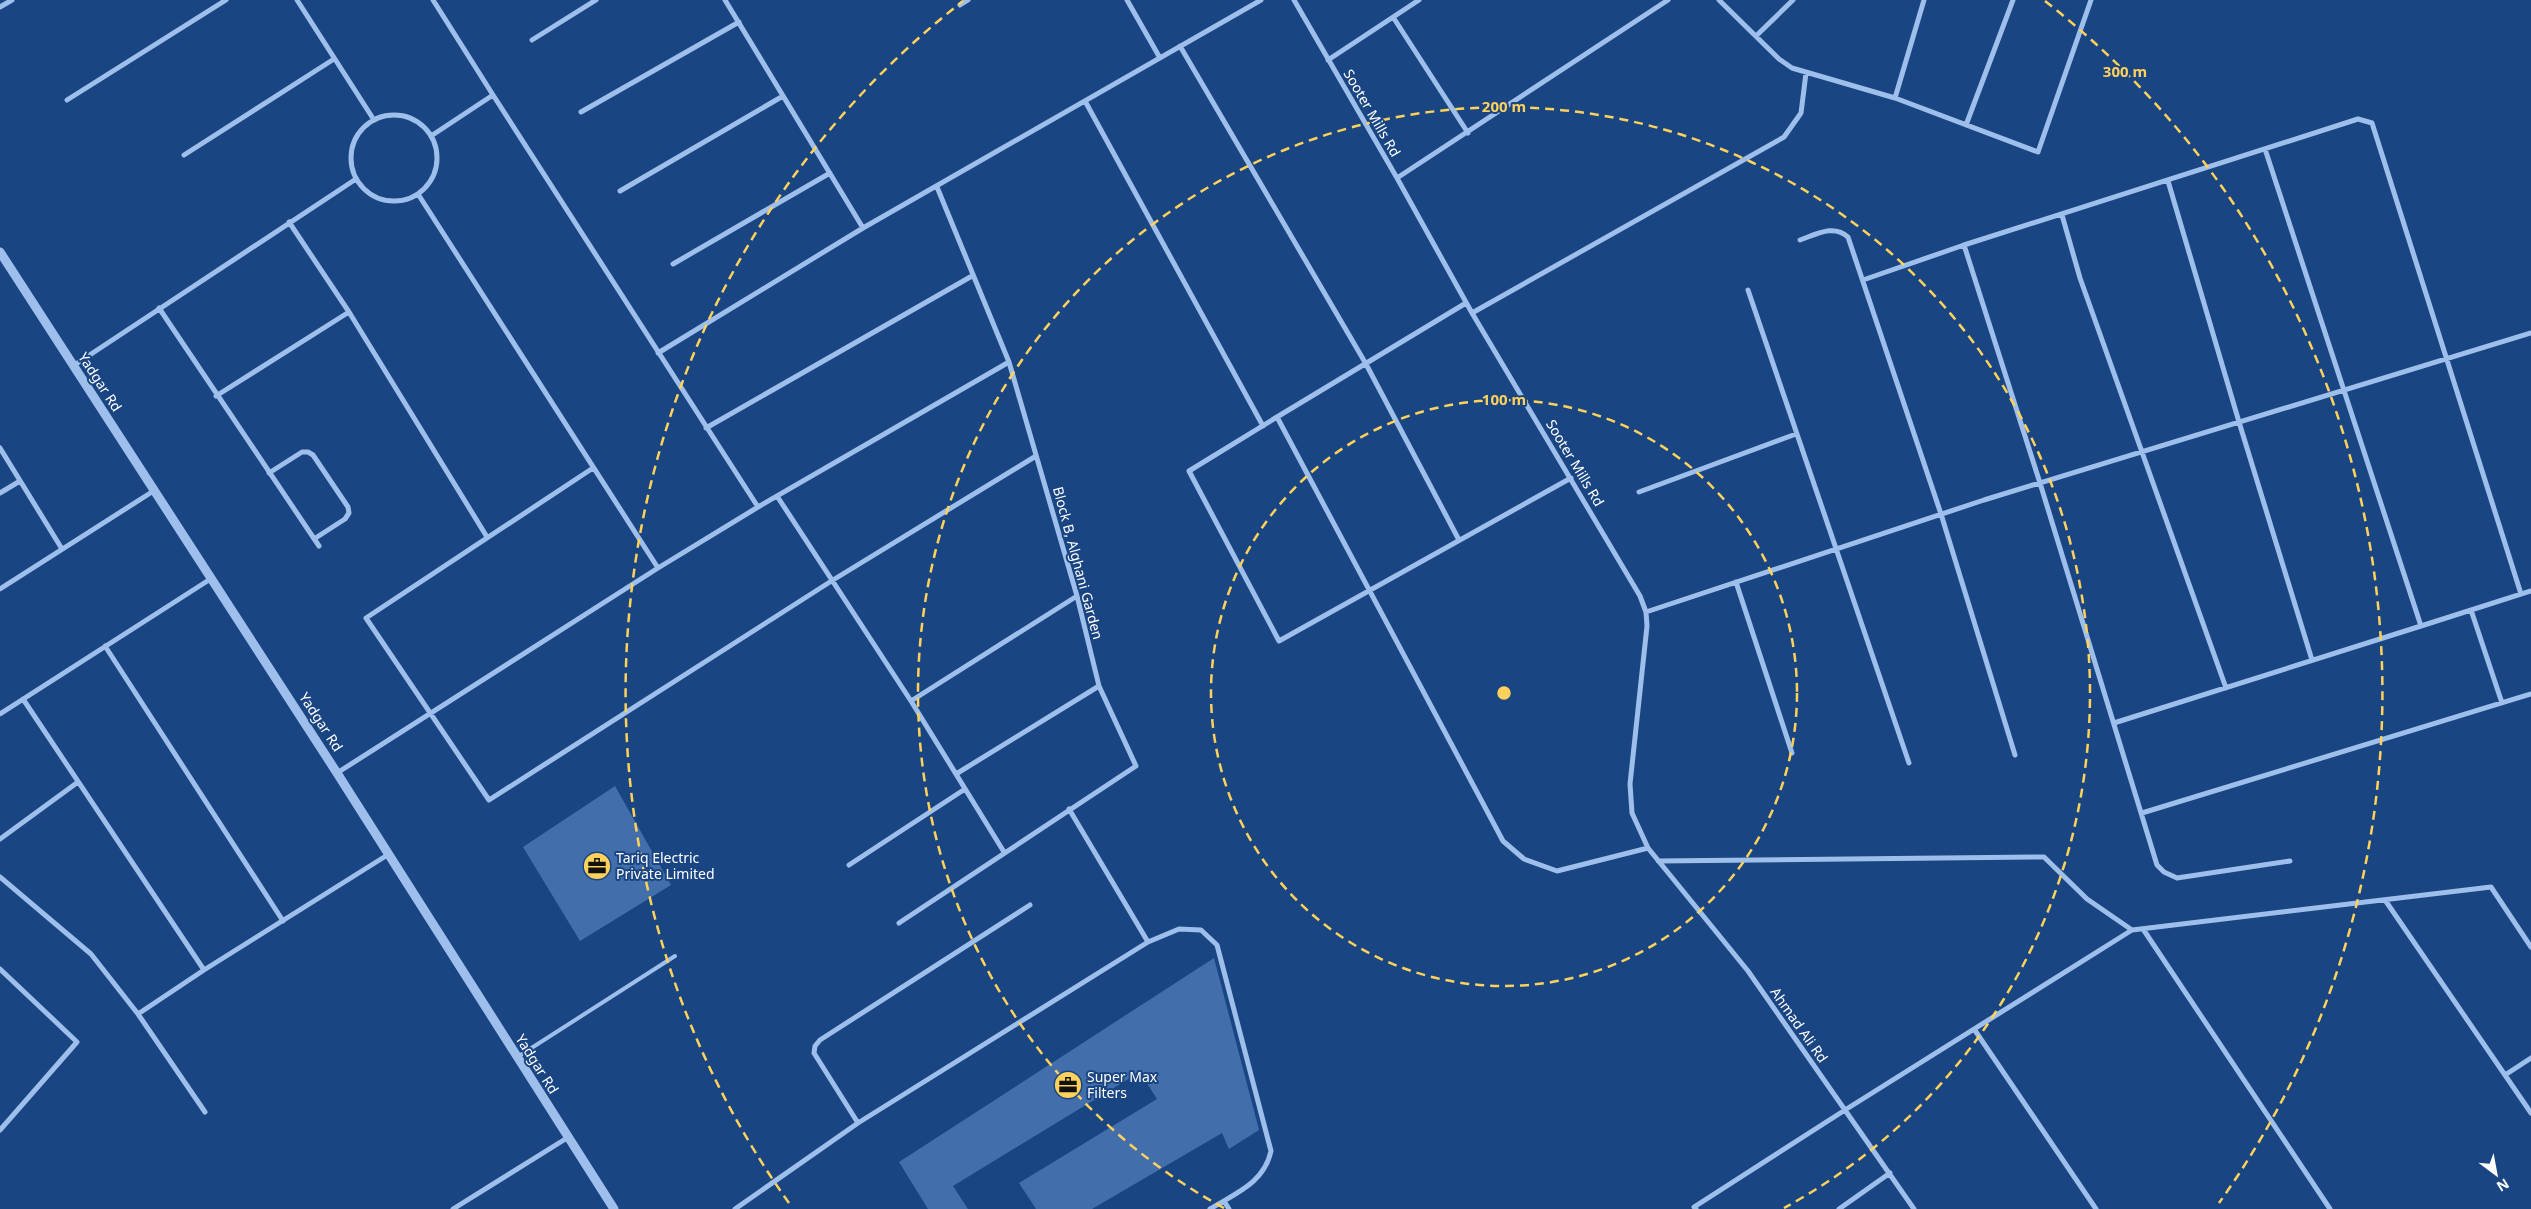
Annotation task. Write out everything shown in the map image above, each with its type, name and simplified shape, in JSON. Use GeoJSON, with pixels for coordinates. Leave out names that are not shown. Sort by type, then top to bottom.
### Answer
{"type":"FeatureCollection","features":[{"type":"Feature","properties":{"kind":"street"},"geometry":{"type":"LineString","coordinates":[[0,7],[12,0]]}},
{"type":"Feature","properties":{"kind":"street"},"geometry":{"type":"LineString","coordinates":[[67,100],[226,0]]}},
{"type":"Feature","properties":{"kind":"street"},"geometry":{"type":"LineString","coordinates":[[297,0],[374,120]]}},
{"type":"Feature","properties":{"kind":"street"},"geometry":{"type":"LineString","coordinates":[[433,0],[758,507]]}},
{"type":"Feature","properties":{"kind":"street"},"geometry":{"type":"LineString","coordinates":[[532,40],[596,0]]}},
{"type":"Feature","properties":{"kind":"street"},"geometry":{"type":"LineString","coordinates":[[725,0],[863,228]]}},
{"type":"Feature","properties":{"kind":"street"},"geometry":{"type":"LineString","coordinates":[[960,5],[968,0]]}},
{"type":"Feature","properties":{"kind":"street"},"geometry":{"type":"LineString","coordinates":[[1127,0],[1160,58]]}},
{"type":"Feature","properties":{"kind":"street"},"geometry":{"type":"LineString","coordinates":[[658,353],[863,228],[1261,0]]}},
{"type":"Feature","properties":{"kind":"street","name":"Sooter Mills Rd"},"geometry":{"type":"LineString","coordinates":[[1294,0],[1397,178],[1466,303],[1640,596],[1646,612],[1646,649],[1630,784],[1632,812],[1648,848],[1658,861]]}},
{"type":"Feature","properties":{"kind":"street"},"geometry":{"type":"LineString","coordinates":[[1328,60],[1420,0]]}},
{"type":"Feature","properties":{"kind":"street"},"geometry":{"type":"LineString","coordinates":[[1397,178],[1668,0]]}},
{"type":"Feature","properties":{"kind":"street"},"geometry":{"type":"LineString","coordinates":[[1718,0],[1779,59],[1806,73],[1895,98],[2038,152],[2091,0]]}},
{"type":"Feature","properties":{"kind":"street"},"geometry":{"type":"LineString","coordinates":[[1756,36],[1793,0]]}},
{"type":"Feature","properties":{"kind":"street"},"geometry":{"type":"LineString","coordinates":[[1895,98],[1924,0]]}},
{"type":"Feature","properties":{"kind":"street"},"geometry":{"type":"LineString","coordinates":[[1966,124],[2013,0]]}},
{"type":"Feature","properties":{"kind":"street"},"geometry":{"type":"LineString","coordinates":[[1393,17],[1468,133]]}},
{"type":"Feature","properties":{"kind":"street"},"geometry":{"type":"LineString","coordinates":[[581,112],[739,22]]}},
{"type":"Feature","properties":{"kind":"street"},"geometry":{"type":"LineString","coordinates":[[1180,46],[1366,364],[1459,540]]}},
{"type":"Feature","properties":{"kind":"street"},"geometry":{"type":"LineString","coordinates":[[184,154],[334,59]]}},
{"type":"Feature","properties":{"kind":"street"},"geometry":{"type":"LineString","coordinates":[[1472,313],[1784,137],[1802,113],[1806,73]]}},
{"type":"Feature","properties":{"kind":"street"},"geometry":{"type":"LineString","coordinates":[[431,136],[493,94]]}},
{"type":"Feature","properties":{"kind":"street"},"geometry":{"type":"LineString","coordinates":[[620,191],[783,96]]}},
{"type":"Feature","properties":{"kind":"street"},"geometry":{"type":"LineString","coordinates":[[1085,101],[1263,426]]}},
{"type":"Feature","properties":{"kind":"street"},"geometry":{"type":"LineString","coordinates":[[393,116],[412,119],[431,136],[436,148],[437,161],[431,179],[418,194],[405,200],[390,201],[377,198],[364,190],[356,179],[351,166],[351,152],[355,139],[363,128],[374,120],[393,116]]}},
{"type":"Feature","properties":{"kind":"street"},"geometry":{"type":"LineString","coordinates":[[1863,280],[1964,245],[2358,119],[2372,123],[2448,358],[2520,594]]}},
{"type":"Feature","properties":{"kind":"street"},"geometry":{"type":"LineString","coordinates":[[2265,149],[2421,626]]}},
{"type":"Feature","properties":{"kind":"street"},"geometry":{"type":"LineString","coordinates":[[672,264],[830,173]]}},
{"type":"Feature","properties":{"kind":"street"},"geometry":{"type":"LineString","coordinates":[[73,366],[356,179]]}},
{"type":"Feature","properties":{"kind":"street"},"geometry":{"type":"LineString","coordinates":[[2168,181],[2312,660]]}},
{"type":"Feature","properties":{"kind":"street","name":"Block B, Alghani Garden"},"geometry":{"type":"LineString","coordinates":[[936,187],[1009,362],[1077,596],[1099,686],[1136,766],[1069,809]]}},
{"type":"Feature","properties":{"kind":"street"},"geometry":{"type":"LineString","coordinates":[[418,194],[658,568]]}},
{"type":"Feature","properties":{"kind":"street"},"geometry":{"type":"LineString","coordinates":[[2062,215],[2080,278],[2226,688]]}},
{"type":"Feature","properties":{"kind":"street"},"geometry":{"type":"LineString","coordinates":[[289,222],[349,312],[487,537]]}},
{"type":"Feature","properties":{"kind":"street"},"geometry":{"type":"LineString","coordinates":[[1800,240],[1832,229],[1841,230],[1848,237],[1941,514],[2015,755]]}},
{"type":"Feature","properties":{"kind":"street"},"geometry":{"type":"LineString","coordinates":[[1964,245],[2040,483],[2157,865],[2164,872],[2177,878],[2290,860]]}},
{"type":"Feature","properties":{"kind":"street","name":"Yadgar Rd"},"geometry":{"type":"LineString","coordinates":[[0,252],[212,578],[614,1209]]}},
{"type":"Feature","properties":{"kind":"street"},"geometry":{"type":"LineString","coordinates":[[706,428],[972,276]]}},
{"type":"Feature","properties":{"kind":"street"},"geometry":{"type":"LineString","coordinates":[[1748,290],[1909,763]]}},
{"type":"Feature","properties":{"kind":"street"},"geometry":{"type":"LineString","coordinates":[[1466,303],[1189,471],[1280,641],[1571,478]]}},
{"type":"Feature","properties":{"kind":"street"},"geometry":{"type":"LineString","coordinates":[[159,308],[216,396],[319,546]]}},
{"type":"Feature","properties":{"kind":"street"},"geometry":{"type":"LineString","coordinates":[[216,396],[349,312]]}},
{"type":"Feature","properties":{"kind":"street"},"geometry":{"type":"LineString","coordinates":[[1646,612],[1941,514],[2531,333]]}},
{"type":"Feature","properties":{"kind":"street"},"geometry":{"type":"LineString","coordinates":[[337,773],[658,568],[758,507],[1009,362]]}},
{"type":"Feature","properties":{"kind":"street"},"geometry":{"type":"LineString","coordinates":[[1277,417],[1503,841],[1524,859],[1557,871],[1648,848]]}},
{"type":"Feature","properties":{"kind":"street"},"geometry":{"type":"LineString","coordinates":[[1639,492],[1796,434]]}},
{"type":"Feature","properties":{"kind":"street"},"geometry":{"type":"LineString","coordinates":[[0,448],[62,549]]}},
{"type":"Feature","properties":{"kind":"street"},"geometry":{"type":"LineString","coordinates":[[269,472],[302,452],[308,452],[313,455],[348,507],[349,513],[345,519],[314,539]]}},
{"type":"Feature","properties":{"kind":"street"},"geometry":{"type":"LineString","coordinates":[[593,468],[366,618],[429,714],[489,800],[832,580],[1036,456]]}},
{"type":"Feature","properties":{"kind":"street"},"geometry":{"type":"LineString","coordinates":[[0,493],[20,481]]}},
{"type":"Feature","properties":{"kind":"street"},"geometry":{"type":"LineString","coordinates":[[0,589],[155,490]]}},
{"type":"Feature","properties":{"kind":"street"},"geometry":{"type":"LineString","coordinates":[[777,496],[911,701],[1004,852]]}},
{"type":"Feature","properties":{"kind":"street"},"geometry":{"type":"LineString","coordinates":[[0,714],[212,578]]}},
{"type":"Feature","properties":{"kind":"street"},"geometry":{"type":"LineString","coordinates":[[1736,582],[1792,753]]}},
{"type":"Feature","properties":{"kind":"street"},"geometry":{"type":"LineString","coordinates":[[2114,724],[2531,591]]}},
{"type":"Feature","properties":{"kind":"street"},"geometry":{"type":"LineString","coordinates":[[911,701],[1077,596]]}},
{"type":"Feature","properties":{"kind":"street"},"geometry":{"type":"LineString","coordinates":[[2471,610],[2502,703]]}},
{"type":"Feature","properties":{"kind":"street"},"geometry":{"type":"LineString","coordinates":[[106,646],[283,921]]}},
{"type":"Feature","properties":{"kind":"street"},"geometry":{"type":"LineString","coordinates":[[956,774],[1099,686]]}},
{"type":"Feature","properties":{"kind":"street"},"geometry":{"type":"LineString","coordinates":[[2142,813],[2531,694]]}},
{"type":"Feature","properties":{"kind":"street"},"geometry":{"type":"LineString","coordinates":[[24,699],[204,970]]}},
{"type":"Feature","properties":{"kind":"street"},"geometry":{"type":"LineString","coordinates":[[0,839],[78,782]]}},
{"type":"Feature","properties":{"kind":"street"},"geometry":{"type":"LineString","coordinates":[[849,865],[965,789]]}},
{"type":"Feature","properties":{"kind":"street"},"geometry":{"type":"LineString","coordinates":[[899,923],[1069,809],[1148,942]]}},
{"type":"Feature","properties":{"kind":"street"},"geometry":{"type":"LineString","coordinates":[[138,1014],[204,970],[389,854]]}},
{"type":"Feature","properties":{"kind":"street"},"geometry":{"type":"LineString","coordinates":[[1658,861],[2044,857],[2087,899],[2132,930]]}},
{"type":"Feature","properties":{"kind":"street","name":"Ahmad Ali Rd"},"geometry":{"type":"LineString","coordinates":[[1658,861],[1748,971],[1914,1209]]}},
{"type":"Feature","properties":{"kind":"street"},"geometry":{"type":"LineString","coordinates":[[0,877],[91,954],[138,1014],[205,1112]]}},
{"type":"Feature","properties":{"kind":"street"},"geometry":{"type":"LineString","coordinates":[[1696,1209],[1694,1207],[1845,1110],[2132,930],[2492,887],[2531,947]]}},
{"type":"Feature","properties":{"kind":"street"},"geometry":{"type":"LineString","coordinates":[[2385,900],[2531,1114]]}},
{"type":"Feature","properties":{"kind":"street"},"geometry":{"type":"LineString","coordinates":[[858,1123],[814,1053],[815,1046],[820,1040],[1030,905]]}},
{"type":"Feature","properties":{"kind":"street"},"geometry":{"type":"LineString","coordinates":[[735,1209],[858,1123],[1148,942],[1179,929],[1201,930],[1217,945],[1271,1151],[1268,1165],[1259,1179],[1210,1209]]}},
{"type":"Feature","properties":{"kind":"street"},"geometry":{"type":"LineString","coordinates":[[2143,929],[2330,1209]]}},
{"type":"Feature","properties":{"kind":"street"},"geometry":{"type":"LineString","coordinates":[[0,969],[77,1042],[0,1130]]}},
{"type":"Feature","properties":{"kind":"street"},"geometry":{"type":"LineString","coordinates":[[1974,1029],[2096,1209]]}},
{"type":"Feature","properties":{"kind":"street"},"geometry":{"type":"LineString","coordinates":[[2504,1075],[2531,1058]]}},
{"type":"Feature","properties":{"kind":"street"},"geometry":{"type":"LineString","coordinates":[[453,1209],[567,1138]]}},
{"type":"Feature","properties":{"kind":"street"},"geometry":{"type":"LineString","coordinates":[[1839,1209],[1890,1174]]}},
{"type":"Feature","properties":{"kind":"street"},"geometry":{"type":"LineString","coordinates":[[1224,1201],[1229,1209]]}},
{"type":"Feature","properties":{"kind":"lane"},"geometry":{"type":"LineString","coordinates":[[517,1057],[675,956]]}},
{"type":"Feature","properties":{"kind":"building","name":"Tariq Electric Private Limited"},"geometry":{"type":"Polygon","coordinates":[[[615,786],[671,885],[580,941],[523,847],[615,786]]]}},
{"type":"Feature","properties":{"kind":"building","name":"Super Max Filters"},"geometry":{"type":"Polygon","coordinates":[[[1214,958],[1259,1130],[1229,1149],[1222,1133],[1092,1209],[1036,1209],[1019,1183],[1157,1099],[1140,1072],[953,1186],[968,1209],[928,1209],[899,1162],[1214,958]]]}},
{"type":"Feature","properties":{"kind":"place","name":"Tariq Electric Private Limited"},"geometry":{"type":"Point","coordinates":[597,866]}},
{"type":"Feature","properties":{"kind":"place","name":"Super Max Filters"},"geometry":{"type":"Point","coordinates":[1068,1085]}}]}
